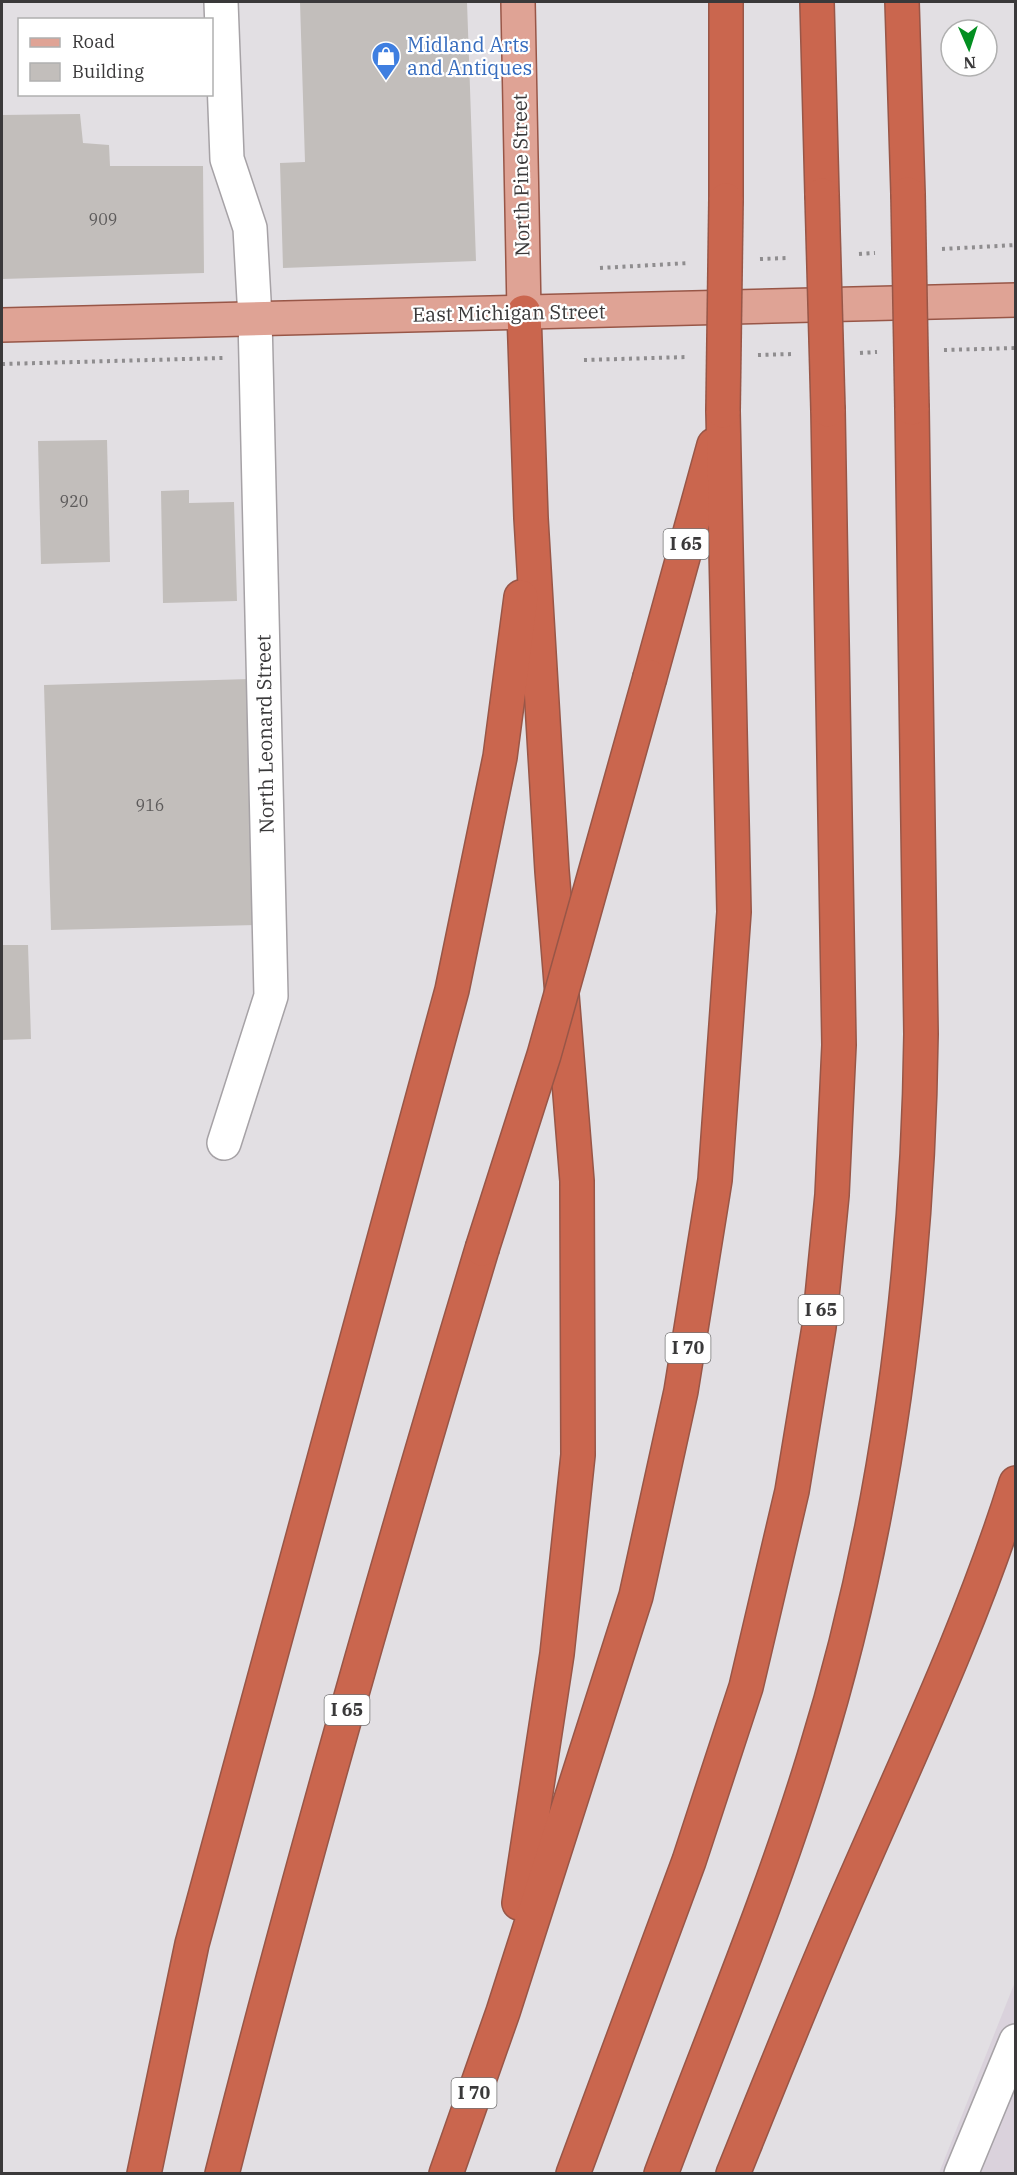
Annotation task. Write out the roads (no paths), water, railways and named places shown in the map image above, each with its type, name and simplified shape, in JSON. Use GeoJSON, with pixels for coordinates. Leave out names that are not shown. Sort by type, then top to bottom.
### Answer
{"type":"FeatureCollection","features":[{"type":"Feature","properties":{"kind":"highway","name":"I 65"},"geometry":{"type":"LineString","coordinates":[[222,2174],[282,1938],[403,1512],[482,1249],[544,1055],[723,411],[726,2]]}},
{"type":"Feature","properties":{"kind":"highway","name":"I 65"},"geometry":{"type":"LineString","coordinates":[[573,2174],[689,1861],[746,1687],[790,1502],[818,1338],[832,1206],[839,1034],[828,410],[817,2]]}},
{"type":"Feature","properties":{"kind":"highway"},"geometry":{"type":"LineString","coordinates":[[662,2174],[783,1849],[815,1755],[862,1579],[895,1397],[911,1266],[920,1118],[921,1034],[912,408],[902,2]]}},
{"type":"Feature","properties":{"kind":"highway"},"geometry":{"type":"LineString","coordinates":[[503,2012],[557,1654],[578,1455],[577,1181],[552,872],[531,518],[524,312]]}},
{"type":"Feature","properties":{"kind":"highway","name":"I 70"},"geometry":{"type":"LineString","coordinates":[[446,2174],[503,2012],[636,1596],[681,1391],[715,1180],[734,912],[723,411]]}},
{"type":"Feature","properties":{"kind":"highway"},"geometry":{"type":"LineString","coordinates":[[144,2174],[192,1944],[452,990],[500,757],[531,518]]}},
{"type":"Feature","properties":{"kind":"highway"},"geometry":{"type":"LineString","coordinates":[[733,2174],[853,1884],[958,1644],[1016,1483]]}},
{"type":"Feature","properties":{"kind":"main road","name":"North Pine Street"},"geometry":{"type":"LineString","coordinates":[[518,2],[524,312]]}},
{"type":"Feature","properties":{"kind":"main road","name":"East Michigan Street"},"geometry":{"type":"LineString","coordinates":[[2,325],[524,312],[706,310],[1016,300]]}},
{"type":"Feature","properties":{"kind":"street","name":"North Leonard Street"},"geometry":{"type":"LineString","coordinates":[[221,2],[227,159],[250,228],[255,318],[271,996],[224,1143]]}},
{"type":"Feature","properties":{"kind":"street"},"geometry":{"type":"LineString","coordinates":[[962,2174],[1016,2042]]}},
{"type":"Feature","properties":{"kind":"place","name":"Midland Arts and Antiques"},"geometry":{"type":"Point","coordinates":[386,82]}}]}
